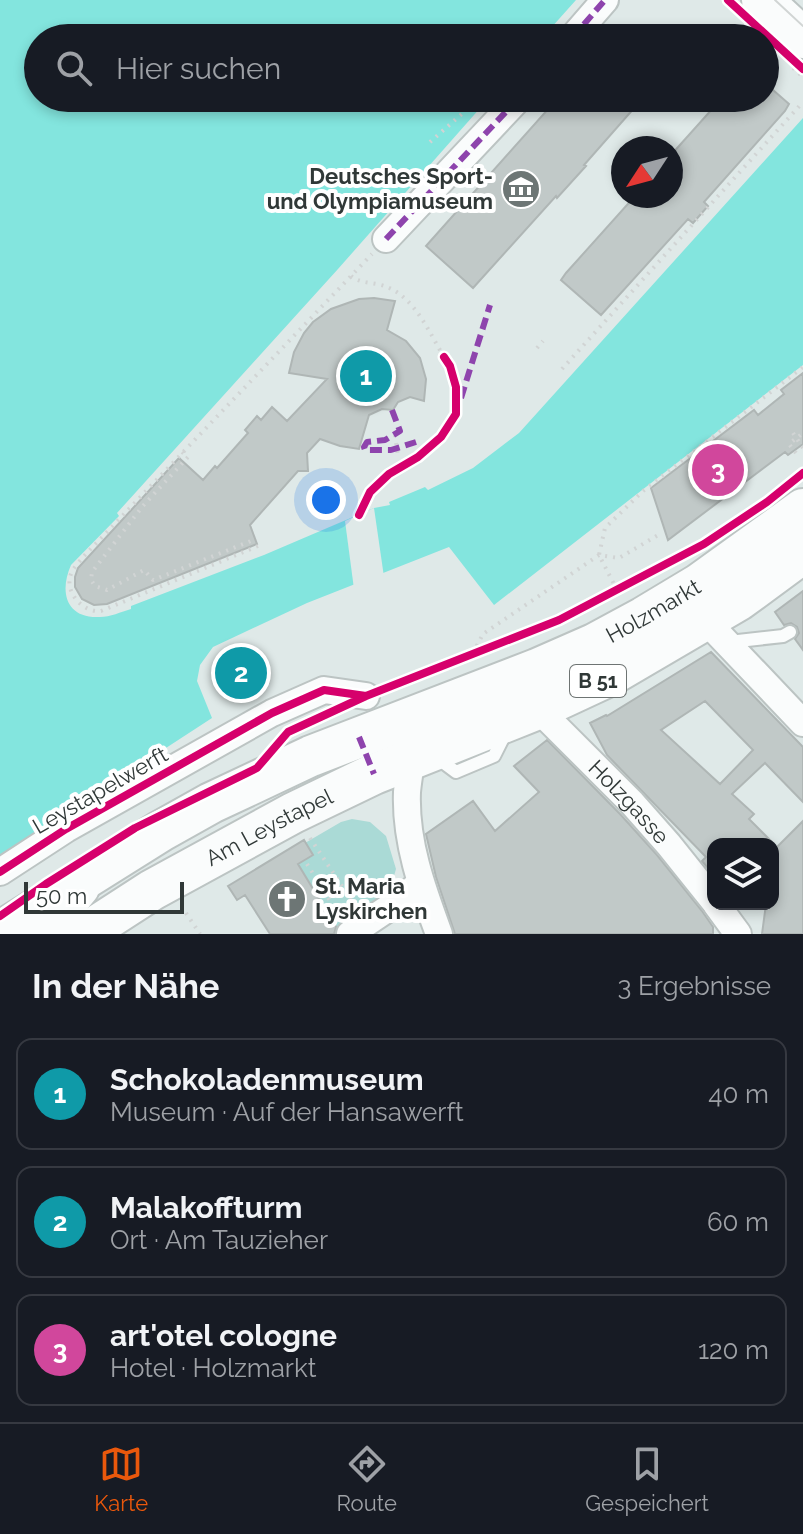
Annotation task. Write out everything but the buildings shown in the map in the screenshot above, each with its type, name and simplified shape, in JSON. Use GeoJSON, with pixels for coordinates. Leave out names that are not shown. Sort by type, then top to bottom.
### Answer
{"type":"FeatureCollection","features":[{"type":"Feature","properties":{"kind":"main road"},"geometry":{"type":"LineString","coordinates":[[762,0],[778,24]]}},
{"type":"Feature","properties":{"kind":"main road"},"geometry":{"type":"LineString","coordinates":[[779,25],[799,54]]}},
{"type":"Feature","properties":{"kind":"main road","name":"Holzmarkt"},"geometry":{"type":"LineString","coordinates":[[359,737],[594,644],[699,584],[802,511]]}},
{"type":"Feature","properties":{"kind":"main road","name":"Holzmarkt"},"geometry":{"type":"LineString","coordinates":[[374,774],[525,714],[716,632],[739,600],[803,553]]}},
{"type":"Feature","properties":{"kind":"main road","name":"Am Leystapel"},"geometry":{"type":"LineString","coordinates":[[0,932],[211,803],[359,737]]}},
{"type":"Feature","properties":{"kind":"main road","name":"Am Leystapel"},"geometry":{"type":"LineString","coordinates":[[84,934],[152,890],[293,813],[374,774]]}},
{"type":"Feature","properties":{"kind":"street"},"geometry":{"type":"LineString","coordinates":[[584,24],[605,0]]}},
{"type":"Feature","properties":{"kind":"street"},"geometry":{"type":"LineString","coordinates":[[386,239],[506,112]]}},
{"type":"Feature","properties":{"kind":"street"},"geometry":{"type":"LineString","coordinates":[[716,632],[803,723]]}},
{"type":"Feature","properties":{"kind":"street","name":"Leystapelwerft"},"geometry":{"type":"LineString","coordinates":[[0,872],[66,829],[272,713],[324,690],[366,696]]}},
{"type":"Feature","properties":{"kind":"street","name":"Holzgasse"},"geometry":{"type":"LineString","coordinates":[[525,714],[632,803],[707,893]]}},
{"type":"Feature","properties":{"kind":"street"},"geometry":{"type":"LineString","coordinates":[[421,756],[407,794],[410,838],[420,883],[439,934]]}},
{"type":"Feature","properties":{"kind":"street","name":"Am Leystapel"},"geometry":{"type":"LineString","coordinates":[[43,934],[92,874]]}},
{"type":"Feature","properties":{"kind":"street"},"geometry":{"type":"LineString","coordinates":[[350,934],[420,883]]}},
{"type":"Feature","properties":{"kind":"street","name":"Holzgasse"},"geometry":{"type":"LineString","coordinates":[[720,910],[738,934]]}},
{"type":"Feature","properties":{"kind":"lane"},"geometry":{"type":"LineString","coordinates":[[716,632],[783,636],[790,632]]}},
{"type":"Feature","properties":{"kind":"path"},"geometry":{"type":"LineString","coordinates":[[799,54],[803,77]]}},
{"type":"Feature","properties":{"kind":"path"},"geometry":{"type":"LineString","coordinates":[[562,369],[803,102]]}},
{"type":"Feature","properties":{"kind":"path"},"geometry":{"type":"LineString","coordinates":[[430,142],[464,112]]}},
{"type":"Feature","properties":{"kind":"path"},"geometry":{"type":"LineString","coordinates":[[258,546],[94,612],[79,603],[71,589],[70,577],[78,562],[386,239]]}},
{"type":"Feature","properties":{"kind":"path"},"geometry":{"type":"LineString","coordinates":[[351,276],[355,280],[385,286],[399,293],[410,304],[444,357]]}},
{"type":"Feature","properties":{"kind":"path"},"geometry":{"type":"LineString","coordinates":[[537,348],[543,341]]}},
{"type":"Feature","properties":{"kind":"path"},"geometry":{"type":"LineString","coordinates":[[617,590],[599,555],[605,528],[643,491],[803,367]]}},
{"type":"Feature","properties":{"kind":"path"},"geometry":{"type":"LineString","coordinates":[[796,453],[789,444],[794,436],[803,433]]}},
{"type":"Feature","properties":{"kind":"path"},"geometry":{"type":"LineString","coordinates":[[395,435],[398,456]]}},
{"type":"Feature","properties":{"kind":"path"},"geometry":{"type":"LineString","coordinates":[[794,436],[803,448]]}},
{"type":"Feature","properties":{"kind":"path"},"geometry":{"type":"LineString","coordinates":[[182,452],[188,457],[142,507],[92,572],[91,580],[95,586],[107,590],[144,570],[153,580],[256,539]]}},
{"type":"Feature","properties":{"kind":"path"},"geometry":{"type":"LineString","coordinates":[[473,653],[483,634],[599,555],[619,558],[660,534]]}},
{"type":"Feature","properties":{"kind":"path"},"geometry":{"type":"LineString","coordinates":[[311,839],[354,905]]}},
{"type":"Feature","properties":{"kind":"path"},"geometry":{"type":"LineString","coordinates":[[307,864],[350,934]]}},
{"type":"Feature","properties":{"kind":"path"},"geometry":{"type":"LineString","coordinates":[[186,913],[200,934]]}},
{"type":"Feature","properties":{"kind":"shaded area"},"geometry":{"type":"Polygon","coordinates":[[[352,819],[370,822],[386,836],[396,869],[387,894],[338,932],[296,865],[313,855],[305,843],[352,819]]]}},
{"type":"Feature","properties":{"kind":"water"},"geometry":{"type":"Polygon","coordinates":[[[0,0],[576,0],[555,24],[24,24],[24,112],[477,112],[117,513],[119,516],[71,565],[66,585],[68,602],[79,614],[88,616],[104,617],[131,609],[131,606],[264,555],[374,508],[390,505],[389,502],[425,487],[428,490],[473,468],[519,433],[803,118],[803,365],[494,605],[449,547],[307,603],[213,647],[200,665],[197,681],[212,718],[0,856],[0,0]]]}},
{"type":"Feature","properties":{"kind":"pier"},"geometry":{"type":"Polygon","coordinates":[[[374,508],[384,577],[354,589],[345,521],[374,508]]]}},
{"type":"Feature","properties":{"kind":"tram line"},"geometry":{"type":"LineString","coordinates":[[775,0],[803,26]]}},
{"type":"Feature","properties":{"kind":"marked path"},"geometry":{"type":"LineString","coordinates":[[584,24],[605,0]]}},
{"type":"Feature","properties":{"kind":"marked path"},"geometry":{"type":"LineString","coordinates":[[386,239],[506,112]]}},
{"type":"Feature","properties":{"kind":"marked path"},"geometry":{"type":"LineString","coordinates":[[461,398],[490,305]]}},
{"type":"Feature","properties":{"kind":"marked path"},"geometry":{"type":"LineString","coordinates":[[392,410],[400,431],[385,440],[367,442],[365,450],[391,450],[416,442]]}},
{"type":"Feature","properties":{"kind":"marked path"},"geometry":{"type":"LineString","coordinates":[[359,737],[374,774]]}},
{"type":"Feature","properties":{"kind":"cycle path"},"geometry":{"type":"LineString","coordinates":[[728,0],[754,24]]}},
{"type":"Feature","properties":{"kind":"cycle path"},"geometry":{"type":"LineString","coordinates":[[779,47],[803,69]]}},
{"type":"Feature","properties":{"kind":"cycle path"},"geometry":{"type":"LineString","coordinates":[[359,515],[370,492],[389,474],[418,457],[441,437],[456,414],[456,387],[444,357]]}},
{"type":"Feature","properties":{"kind":"cycle path"},"geometry":{"type":"LineString","coordinates":[[0,916],[135,828],[257,768],[288,732],[366,696],[559,620],[704,544],[767,502],[803,473]]}},
{"type":"Feature","properties":{"kind":"cycle path"},"geometry":{"type":"LineString","coordinates":[[0,872],[66,829],[272,713],[324,690],[366,696]]}},
{"type":"Feature","properties":{"kind":"place","name":"Deutsches Sport- und Olympiamuseum"},"geometry":{"type":"Point","coordinates":[521,189]}},
{"type":"Feature","properties":{"kind":"place","name":"Schokoladenmuseum"},"geometry":{"type":"Point","coordinates":[366,376]}},
{"type":"Feature","properties":{"kind":"place","name":"art'otel cologne"},"geometry":{"type":"Point","coordinates":[718,470]}},
{"type":"Feature","properties":{"kind":"place","name":"Malakoffturm"},"geometry":{"type":"Point","coordinates":[241,673]}},
{"type":"Feature","properties":{"kind":"place","name":"St. Maria Lyskirchen"},"geometry":{"type":"Point","coordinates":[287,899]}}]}
